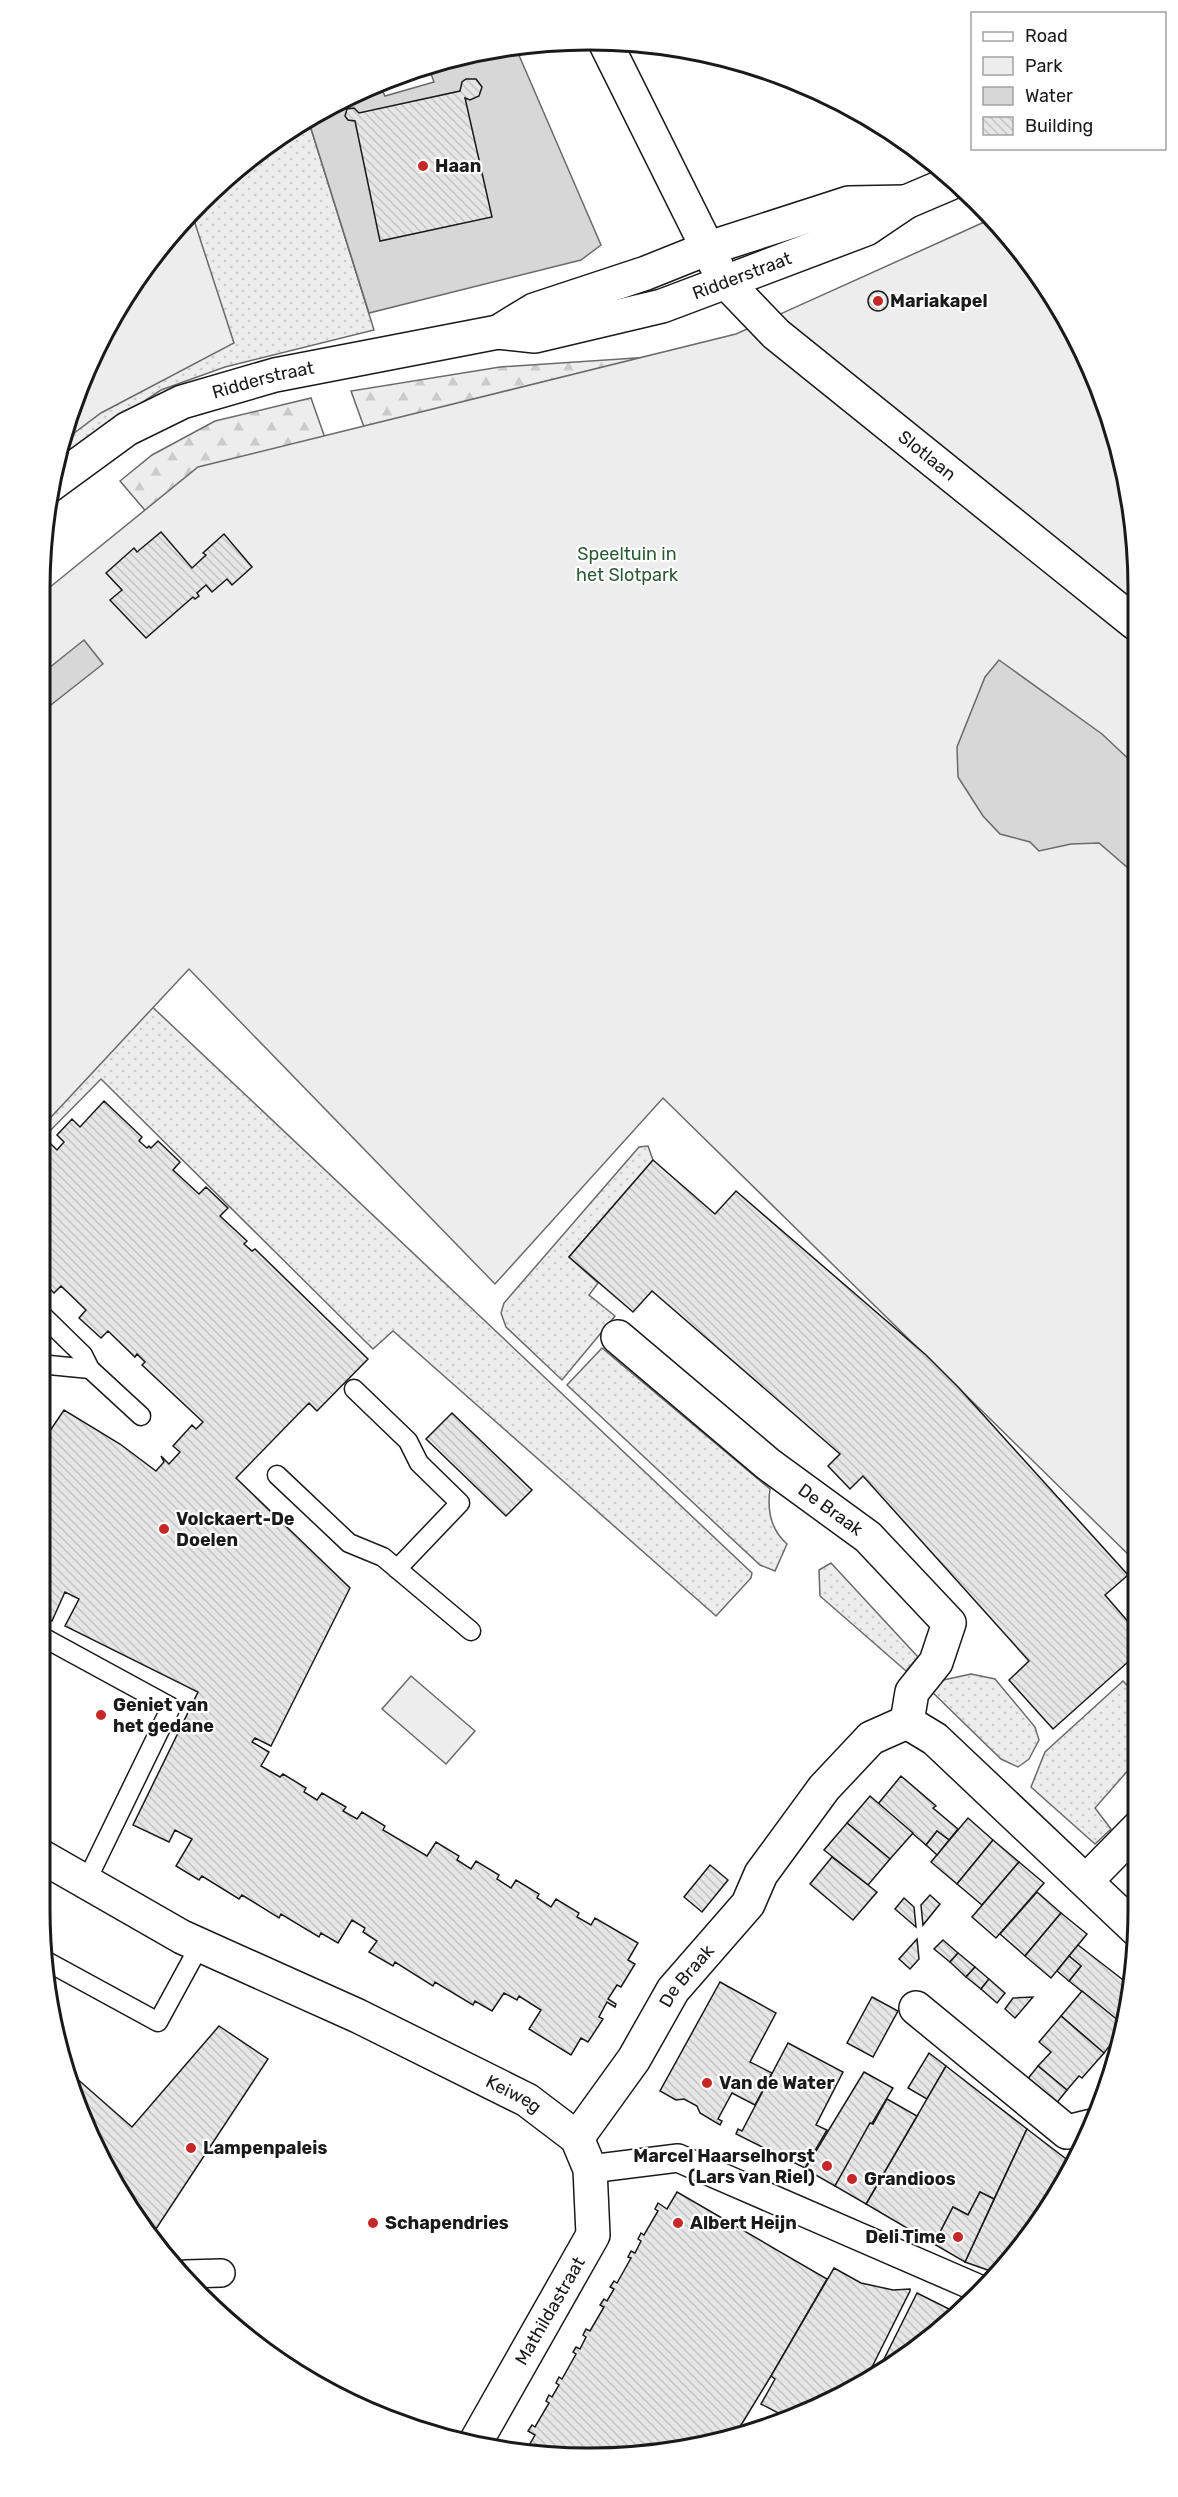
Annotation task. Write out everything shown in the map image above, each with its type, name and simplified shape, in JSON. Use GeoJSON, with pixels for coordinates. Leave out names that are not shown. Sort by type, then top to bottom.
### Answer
{"type":"FeatureCollection","features":[{"type":"Feature","properties":{"kind":"street"},"geometry":{"type":"LineString","coordinates":[[609,51],[706,249]]}},
{"type":"Feature","properties":{"kind":"street","name":"Ridderstraat"},"geometry":{"type":"LineString","coordinates":[[62,477],[127,429],[182,402],[275,375],[498,332],[535,336],[662,306],[866,230],[906,202],[947,185]]}},
{"type":"Feature","properties":{"kind":"street","name":"Ridderstraat"},"geometry":{"type":"LineString","coordinates":[[498,332],[534,309],[646,273],[706,249],[849,203],[906,202]]}},
{"type":"Feature","properties":{"kind":"street","name":"Slotlaan"},"geometry":{"type":"LineString","coordinates":[[706,249],[726,282],[776,334],[1128,617]]}},
{"type":"Feature","properties":{"kind":"street","name":"De Braak"},"geometry":{"type":"LineString","coordinates":[[577,2138],[634,2060],[673,1990],[748,1904],[761,1874],[824,1788],[871,1738],[907,1722],[912,1692],[936,1662],[949,1623],[868,1537],[768,1464],[618,1337]]}},
{"type":"Feature","properties":{"kind":"street"},"geometry":{"type":"LineString","coordinates":[[907,1722],[935,1739],[1128,1921]]}},
{"type":"Feature","properties":{"kind":"street"},"geometry":{"type":"LineString","coordinates":[[1086,1881],[1128,1838]]}},
{"type":"Feature","properties":{"kind":"street","name":"Keiweg"},"geometry":{"type":"LineString","coordinates":[[50,1861],[182,1937],[358,2016],[527,2100],[577,2138]]}},
{"type":"Feature","properties":{"kind":"street"},"geometry":{"type":"LineString","coordinates":[[916,2008],[1067,2132],[1081,2129]]}},
{"type":"Feature","properties":{"kind":"street"},"geometry":{"type":"LineString","coordinates":[[577,2138],[590,2169],[678,2158],[973,2286]]}},
{"type":"Feature","properties":{"kind":"street","name":"Mathildastraat"},"geometry":{"type":"LineString","coordinates":[[479,2436],[593,2235],[590,2169]]}},
{"type":"Feature","properties":{"kind":"street"},"geometry":{"type":"LineString","coordinates":[[193,2274],[221,2273]]}},
{"type":"Feature","properties":{"kind":"lane"},"geometry":{"type":"LineString","coordinates":[[50,1322],[83,1354],[90,1368],[141,1416]]}},
{"type":"Feature","properties":{"kind":"lane"},"geometry":{"type":"LineString","coordinates":[[50,1365],[90,1368]]}},
{"type":"Feature","properties":{"kind":"lane"},"geometry":{"type":"LineString","coordinates":[[354,1389],[408,1441],[419,1463],[460,1503],[397,1569]]}},
{"type":"Feature","properties":{"kind":"lane"},"geometry":{"type":"LineString","coordinates":[[277,1475],[349,1543],[381,1556],[471,1631]]}},
{"type":"Feature","properties":{"kind":"lane"},"geometry":{"type":"LineString","coordinates":[[50,1641],[171,1707],[86,1882]]}},
{"type":"Feature","properties":{"kind":"lane"},"geometry":{"type":"LineString","coordinates":[[53,1965],[158,2022],[200,1945]]}},
{"type":"Feature","properties":{"kind":"green space"},"geometry":{"type":"Polygon","coordinates":[[[311,127],[374,330],[225,367],[161,390],[67,455],[78,416],[105,350],[140,289],[183,233],[233,183],[289,140],[311,127]]]}},
{"type":"Feature","properties":{"kind":"green space"},"geometry":{"type":"Polygon","coordinates":[[[194,222],[234,343],[101,413],[72,434],[105,350],[122,319],[140,289],[194,222]]]}},
{"type":"Feature","properties":{"kind":"green space","name":"Speeltuin in het Slotpark"},"geometry":{"type":"Polygon","coordinates":[[[984,222],[1038,289],[1056,319],[1073,350],[1100,416],[1110,449],[1124,519],[1128,589],[1128,1554],[663,1098],[495,1284],[189,969],[50,1118],[50,587],[198,467],[736,334],[984,222]]]}},
{"type":"Feature","properties":{"kind":"green space"},"geometry":{"type":"Polygon","coordinates":[[[696,354],[402,532],[351,391],[500,367],[696,354]]]}},
{"type":"Feature","properties":{"kind":"green space"},"geometry":{"type":"Polygon","coordinates":[[[311,398],[372,572],[278,666],[120,481],[152,455],[215,421],[311,398]]]}},
{"type":"Feature","properties":{"kind":"green space"},"geometry":{"type":"Polygon","coordinates":[[[127,983],[752,1573],[751,1578],[716,1616],[393,1331],[373,1349],[101,1079],[50,1131],[50,1060],[127,983]]]}},
{"type":"Feature","properties":{"kind":"green space"},"geometry":{"type":"Polygon","coordinates":[[[648,1146],[653,1160],[569,1257],[598,1283],[589,1295],[615,1316],[562,1380],[506,1327],[501,1313],[504,1303],[639,1147],[648,1146]]]}},
{"type":"Feature","properties":{"kind":"green space"},"geometry":{"type":"Polygon","coordinates":[[[602,1348],[770,1489],[769,1504],[773,1526],[787,1544],[775,1571],[760,1565],[567,1385],[602,1348]]]}},
{"type":"Feature","properties":{"kind":"green space"},"geometry":{"type":"Polygon","coordinates":[[[831,1563],[918,1657],[906,1671],[820,1596],[819,1570],[831,1563]]]}},
{"type":"Feature","properties":{"kind":"green space"},"geometry":{"type":"Polygon","coordinates":[[[971,1674],[995,1679],[1035,1727],[1039,1740],[1029,1759],[1018,1767],[1001,1759],[928,1688],[934,1682],[971,1674]]]}},
{"type":"Feature","properties":{"kind":"green space"},"geometry":{"type":"Polygon","coordinates":[[[411,1676],[475,1731],[446,1764],[382,1709],[411,1676]]]}},
{"type":"Feature","properties":{"kind":"green space"},"geometry":{"type":"Polygon","coordinates":[[[1123,1681],[1128,1686],[1128,1770],[1095,1808],[1111,1829],[1095,1844],[1031,1787],[1045,1752],[1123,1681]]]}},
{"type":"Feature","properties":{"kind":"water"},"geometry":{"type":"Polygon","coordinates":[[[518,54],[601,245],[581,260],[369,313],[311,127],[350,105],[383,91],[385,96],[434,82],[431,74],[518,54]]]}},
{"type":"Feature","properties":{"kind":"water"},"geometry":{"type":"Polygon","coordinates":[[[84,640],[103,664],[50,706],[50,667],[84,640]]]}},
{"type":"Feature","properties":{"kind":"water"},"geometry":{"type":"Polygon","coordinates":[[[999,660],[1102,734],[1128,758],[1128,868],[1099,843],[1071,844],[1039,851],[1030,842],[1000,834],[983,816],[958,777],[957,747],[985,677],[999,660]]]}},
{"type":"Feature","properties":{"kind":"building"},"geometry":{"type":"Polygon","coordinates":[[[466,79],[476,79],[482,87],[479,96],[470,100],[465,98],[492,217],[380,241],[355,121],[348,120],[345,116],[347,109],[354,108],[359,113],[460,91],[462,82],[466,79]]]}},
{"type":"Feature","properties":{"kind":"building","name":"Mariakapel"},"geometry":{"type":"Polygon","coordinates":[[[878,291],[885,294],[888,301],[885,308],[878,311],[871,308],[868,301],[871,294],[878,291]]]}},
{"type":"Feature","properties":{"kind":"building"},"geometry":{"type":"Polygon","coordinates":[[[161,532],[192,568],[206,555],[203,553],[224,534],[252,567],[232,585],[227,579],[212,592],[206,585],[197,593],[199,596],[195,599],[193,597],[146,638],[110,600],[122,590],[106,573],[134,548],[137,552],[161,532]]]}},
{"type":"Feature","properties":{"kind":"building","name":"Volckaert-De Doelen"},"geometry":{"type":"Polygon","coordinates":[[[104,1101],[142,1137],[139,1141],[147,1148],[149,1146],[151,1148],[158,1141],[180,1162],[173,1170],[199,1194],[206,1187],[228,1208],[220,1216],[247,1241],[244,1244],[252,1251],[255,1249],[368,1359],[317,1411],[309,1403],[236,1478],[350,1588],[271,1746],[255,1738],[252,1742],[269,1752],[261,1766],[280,1777],[283,1774],[306,1788],[304,1792],[317,1800],[322,1793],[346,1807],[343,1811],[357,1819],[362,1812],[385,1826],[383,1830],[427,1856],[436,1842],[459,1856],[457,1860],[471,1869],[476,1861],[499,1875],[497,1879],[511,1888],[516,1880],[539,1894],[537,1898],[551,1907],[556,1899],[579,1913],[577,1917],[591,1925],[595,1918],[638,1943],[628,1960],[635,1964],[621,1987],[617,1985],[608,1999],[616,2004],[615,2007],[607,2002],[599,2017],[603,2019],[588,2042],[581,2038],[571,2055],[529,2029],[541,2010],[519,1996],[517,2000],[504,1993],[492,2011],[475,2001],[473,2005],[435,1982],[433,1986],[395,1962],[393,1966],[369,1952],[377,1941],[363,1932],[365,1928],[352,1920],[338,1943],[321,1933],[319,1937],[281,1914],[279,1918],[242,1895],[239,1899],[202,1876],[199,1880],[176,1866],[192,1839],[175,1830],[169,1842],[133,1825],[198,1692],[65,1626],[79,1599],[65,1592],[52,1621],[50,1620],[50,1431],[64,1410],[120,1444],[156,1471],[164,1462],[161,1456],[169,1464],[180,1452],[173,1446],[192,1425],[196,1429],[203,1422],[142,1365],[145,1362],[137,1354],[135,1357],[108,1331],[101,1338],[79,1318],[86,1310],[61,1286],[54,1293],[50,1289],[50,1143],[57,1150],[64,1142],[57,1135],[72,1119],[80,1127],[104,1101]]]}},
{"type":"Feature","properties":{"kind":"building"},"geometry":{"type":"Polygon","coordinates":[[[653,1160],[715,1214],[736,1191],[926,1355],[959,1388],[1128,1575],[1105,1595],[1128,1621],[1128,1662],[1053,1729],[1009,1680],[1029,1661],[863,1476],[850,1489],[828,1466],[840,1454],[652,1291],[633,1312],[569,1257],[653,1160]]]}},
{"type":"Feature","properties":{"kind":"building"},"geometry":{"type":"Polygon","coordinates":[[[452,1413],[532,1490],[506,1516],[426,1439],[452,1413]]]}},
{"type":"Feature","properties":{"kind":"building"},"geometry":{"type":"Polygon","coordinates":[[[901,1776],[936,1806],[933,1808],[958,1829],[949,1840],[937,1831],[926,1845],[878,1804],[901,1776]]]}},
{"type":"Feature","properties":{"kind":"building"},"geometry":{"type":"Polygon","coordinates":[[[870,1796],[913,1833],[890,1859],[847,1823],[870,1796]]]}},
{"type":"Feature","properties":{"kind":"building"},"geometry":{"type":"Polygon","coordinates":[[[968,1818],[993,1840],[957,1884],[931,1862],[968,1818]]]}},
{"type":"Feature","properties":{"kind":"building"},"geometry":{"type":"Polygon","coordinates":[[[847,1823],[890,1859],[868,1885],[824,1850],[847,1823]]]}},
{"type":"Feature","properties":{"kind":"building"},"geometry":{"type":"Polygon","coordinates":[[[937,1831],[949,1840],[937,1855],[926,1845],[937,1831]]]}},
{"type":"Feature","properties":{"kind":"building"},"geometry":{"type":"Polygon","coordinates":[[[993,1840],[1019,1862],[982,1905],[957,1884],[993,1840]]]}},
{"type":"Feature","properties":{"kind":"building"},"geometry":{"type":"Polygon","coordinates":[[[832,1857],[877,1892],[853,1920],[810,1884],[832,1857]]]}},
{"type":"Feature","properties":{"kind":"building"},"geometry":{"type":"Polygon","coordinates":[[[1019,1862],[1044,1883],[996,1938],[972,1917],[1019,1862]]]}},
{"type":"Feature","properties":{"kind":"building"},"geometry":{"type":"Polygon","coordinates":[[[710,1865],[728,1880],[702,1912],[684,1897],[710,1865]]]}},
{"type":"Feature","properties":{"kind":"building"},"geometry":{"type":"Polygon","coordinates":[[[1037,1892],[1061,1913],[1025,1956],[1000,1934],[1037,1892]]]}},
{"type":"Feature","properties":{"kind":"building"},"geometry":{"type":"Polygon","coordinates":[[[930,1895],[940,1904],[923,1925],[921,1905],[930,1895]]]}},
{"type":"Feature","properties":{"kind":"building"},"geometry":{"type":"Polygon","coordinates":[[[904,1898],[914,1907],[916,1927],[895,1909],[904,1898]]]}},
{"type":"Feature","properties":{"kind":"building"},"geometry":{"type":"Polygon","coordinates":[[[1061,1913],[1087,1934],[1051,1978],[1025,1956],[1061,1913]]]}},
{"type":"Feature","properties":{"kind":"building"},"geometry":{"type":"Polygon","coordinates":[[[917,1939],[919,1959],[910,1969],[899,1959],[917,1939]]]}},
{"type":"Feature","properties":{"kind":"building"},"geometry":{"type":"Polygon","coordinates":[[[943,1940],[958,1953],[950,1962],[934,1949],[943,1940]]]}},
{"type":"Feature","properties":{"kind":"building"},"geometry":{"type":"Polygon","coordinates":[[[1078,1945],[1124,1980],[1116,2020],[1069,1981],[1081,1966],[1069,1956],[1078,1945]]]}},
{"type":"Feature","properties":{"kind":"building"},"geometry":{"type":"Polygon","coordinates":[[[958,1953],[975,1967],[966,1977],[950,1962],[958,1953]]]}},
{"type":"Feature","properties":{"kind":"building"},"geometry":{"type":"Polygon","coordinates":[[[1069,1956],[1081,1966],[1069,1981],[1057,1971],[1069,1956]]]}},
{"type":"Feature","properties":{"kind":"building"},"geometry":{"type":"Polygon","coordinates":[[[975,1967],[989,1979],[981,1989],[966,1977],[975,1967]]]}},
{"type":"Feature","properties":{"kind":"building"},"geometry":{"type":"Polygon","coordinates":[[[989,1979],[1005,1993],[997,2003],[981,1989],[989,1979]]]}},
{"type":"Feature","properties":{"kind":"building"},"geometry":{"type":"Polygon","coordinates":[[[720,1982],[776,2013],[750,2062],[772,2073],[755,2105],[732,2093],[718,2119],[722,2121],[720,2125],[700,2113],[697,2106],[684,2099],[676,2100],[660,2091],[720,1982]]]}},
{"type":"Feature","properties":{"kind":"building"},"geometry":{"type":"Polygon","coordinates":[[[1082,1991],[1117,2019],[1111,2044],[1104,2053],[1061,2016],[1082,1991]]]}},
{"type":"Feature","properties":{"kind":"building"},"geometry":{"type":"Polygon","coordinates":[[[872,1997],[898,2011],[873,2057],[847,2043],[872,1997]]]}},
{"type":"Feature","properties":{"kind":"building"},"geometry":{"type":"Polygon","coordinates":[[[1033,1997],[1015,2018],[1005,2009],[1013,1998],[1033,1997]]]}},
{"type":"Feature","properties":{"kind":"building"},"geometry":{"type":"Polygon","coordinates":[[[1061,2016],[1104,2053],[1082,2078],[1079,2076],[1067,2090],[1038,2066],[1051,2052],[1039,2042],[1061,2016]]]}},
{"type":"Feature","properties":{"kind":"building"},"geometry":{"type":"Polygon","coordinates":[[[219,2026],[268,2059],[156,2229],[140,2208],[105,2147],[77,2079],[132,2127],[219,2026]]]}},
{"type":"Feature","properties":{"kind":"building"},"geometry":{"type":"Polygon","coordinates":[[[788,2043],[843,2072],[816,2125],[827,2130],[805,2168],[736,2134],[738,2129],[742,2131],[788,2043]]]}},
{"type":"Feature","properties":{"kind":"building"},"geometry":{"type":"Polygon","coordinates":[[[929,2053],[946,2066],[927,2099],[908,2088],[929,2053]]]}},
{"type":"Feature","properties":{"kind":"building"},"geometry":{"type":"Polygon","coordinates":[[[946,2066],[1027,2129],[994,2199],[980,2192],[968,2215],[953,2207],[934,2244],[866,2204],[946,2066]]]}},
{"type":"Feature","properties":{"kind":"building"},"geometry":{"type":"Polygon","coordinates":[[[1038,2066],[1067,2090],[1055,2105],[1026,2081],[1038,2066]]]}},
{"type":"Feature","properties":{"kind":"building"},"geometry":{"type":"Polygon","coordinates":[[[864,2072],[893,2088],[835,2186],[805,2169],[864,2072]]]}},
{"type":"Feature","properties":{"kind":"building"},"geometry":{"type":"Polygon","coordinates":[[[887,2099],[917,2116],[866,2204],[835,2186],[870,2123],[873,2124],[887,2099]]]}},
{"type":"Feature","properties":{"kind":"building"},"geometry":{"type":"Polygon","coordinates":[[[1027,2129],[1066,2159],[1038,2208],[995,2264],[989,2270],[965,2262],[1027,2129]]]}},
{"type":"Feature","properties":{"kind":"building"},"geometry":{"type":"Polygon","coordinates":[[[677,2192],[827,2279],[741,2425],[659,2443],[589,2448],[530,2444],[535,2435],[528,2431],[532,2425],[535,2427],[549,2403],[546,2401],[549,2395],[552,2397],[559,2385],[556,2383],[559,2377],[562,2379],[576,2354],[573,2352],[576,2347],[580,2349],[586,2337],[583,2335],[586,2329],[590,2331],[604,2307],[600,2305],[604,2299],[607,2301],[614,2289],[610,2287],[614,2281],[617,2283],[631,2258],[628,2257],[631,2251],[635,2253],[641,2241],[638,2239],[641,2233],[644,2235],[658,2211],[655,2209],[658,2203],[667,2209],[677,2192]]]}},
{"type":"Feature","properties":{"kind":"building"},"geometry":{"type":"Polygon","coordinates":[[[980,2192],[994,2199],[965,2262],[934,2244],[953,2207],[968,2215],[980,2192]]]}},
{"type":"Feature","properties":{"kind":"building"},"geometry":{"type":"Polygon","coordinates":[[[834,2268],[861,2283],[893,2290],[910,2289],[872,2367],[828,2392],[778,2413],[761,2404],[775,2379],[771,2376],[834,2268]]]}},
{"type":"Feature","properties":{"kind":"building"},"geometry":{"type":"Polygon","coordinates":[[[917,2293],[950,2309],[917,2336],[883,2360],[917,2293]]]}},
{"type":"Feature","properties":{"kind":"place","name":"Haan"},"geometry":{"type":"Point","coordinates":[423,166]}},
{"type":"Feature","properties":{"kind":"place","name":"Mariakapel"},"geometry":{"type":"Point","coordinates":[878,301]}},
{"type":"Feature","properties":{"kind":"place","name":"Volckaert-De Doelen"},"geometry":{"type":"Point","coordinates":[164,1529]}},
{"type":"Feature","properties":{"kind":"place","name":"Geniet van het gedane"},"geometry":{"type":"Point","coordinates":[101,1715]}},
{"type":"Feature","properties":{"kind":"place","name":"Van de Water"},"geometry":{"type":"Point","coordinates":[707,2083]}},
{"type":"Feature","properties":{"kind":"place","name":"Lampenpaleis"},"geometry":{"type":"Point","coordinates":[191,2148]}},
{"type":"Feature","properties":{"kind":"place","name":"Marcel Haarselhorst (Lars van Riel)"},"geometry":{"type":"Point","coordinates":[827,2166]}},
{"type":"Feature","properties":{"kind":"place","name":"Grandioos"},"geometry":{"type":"Point","coordinates":[852,2179]}},
{"type":"Feature","properties":{"kind":"place","name":"Schapendries"},"geometry":{"type":"Point","coordinates":[373,2223]}},
{"type":"Feature","properties":{"kind":"place","name":"Albert Heijn"},"geometry":{"type":"Point","coordinates":[678,2223]}},
{"type":"Feature","properties":{"kind":"place","name":"Deli Time"},"geometry":{"type":"Point","coordinates":[958,2237]}}]}
